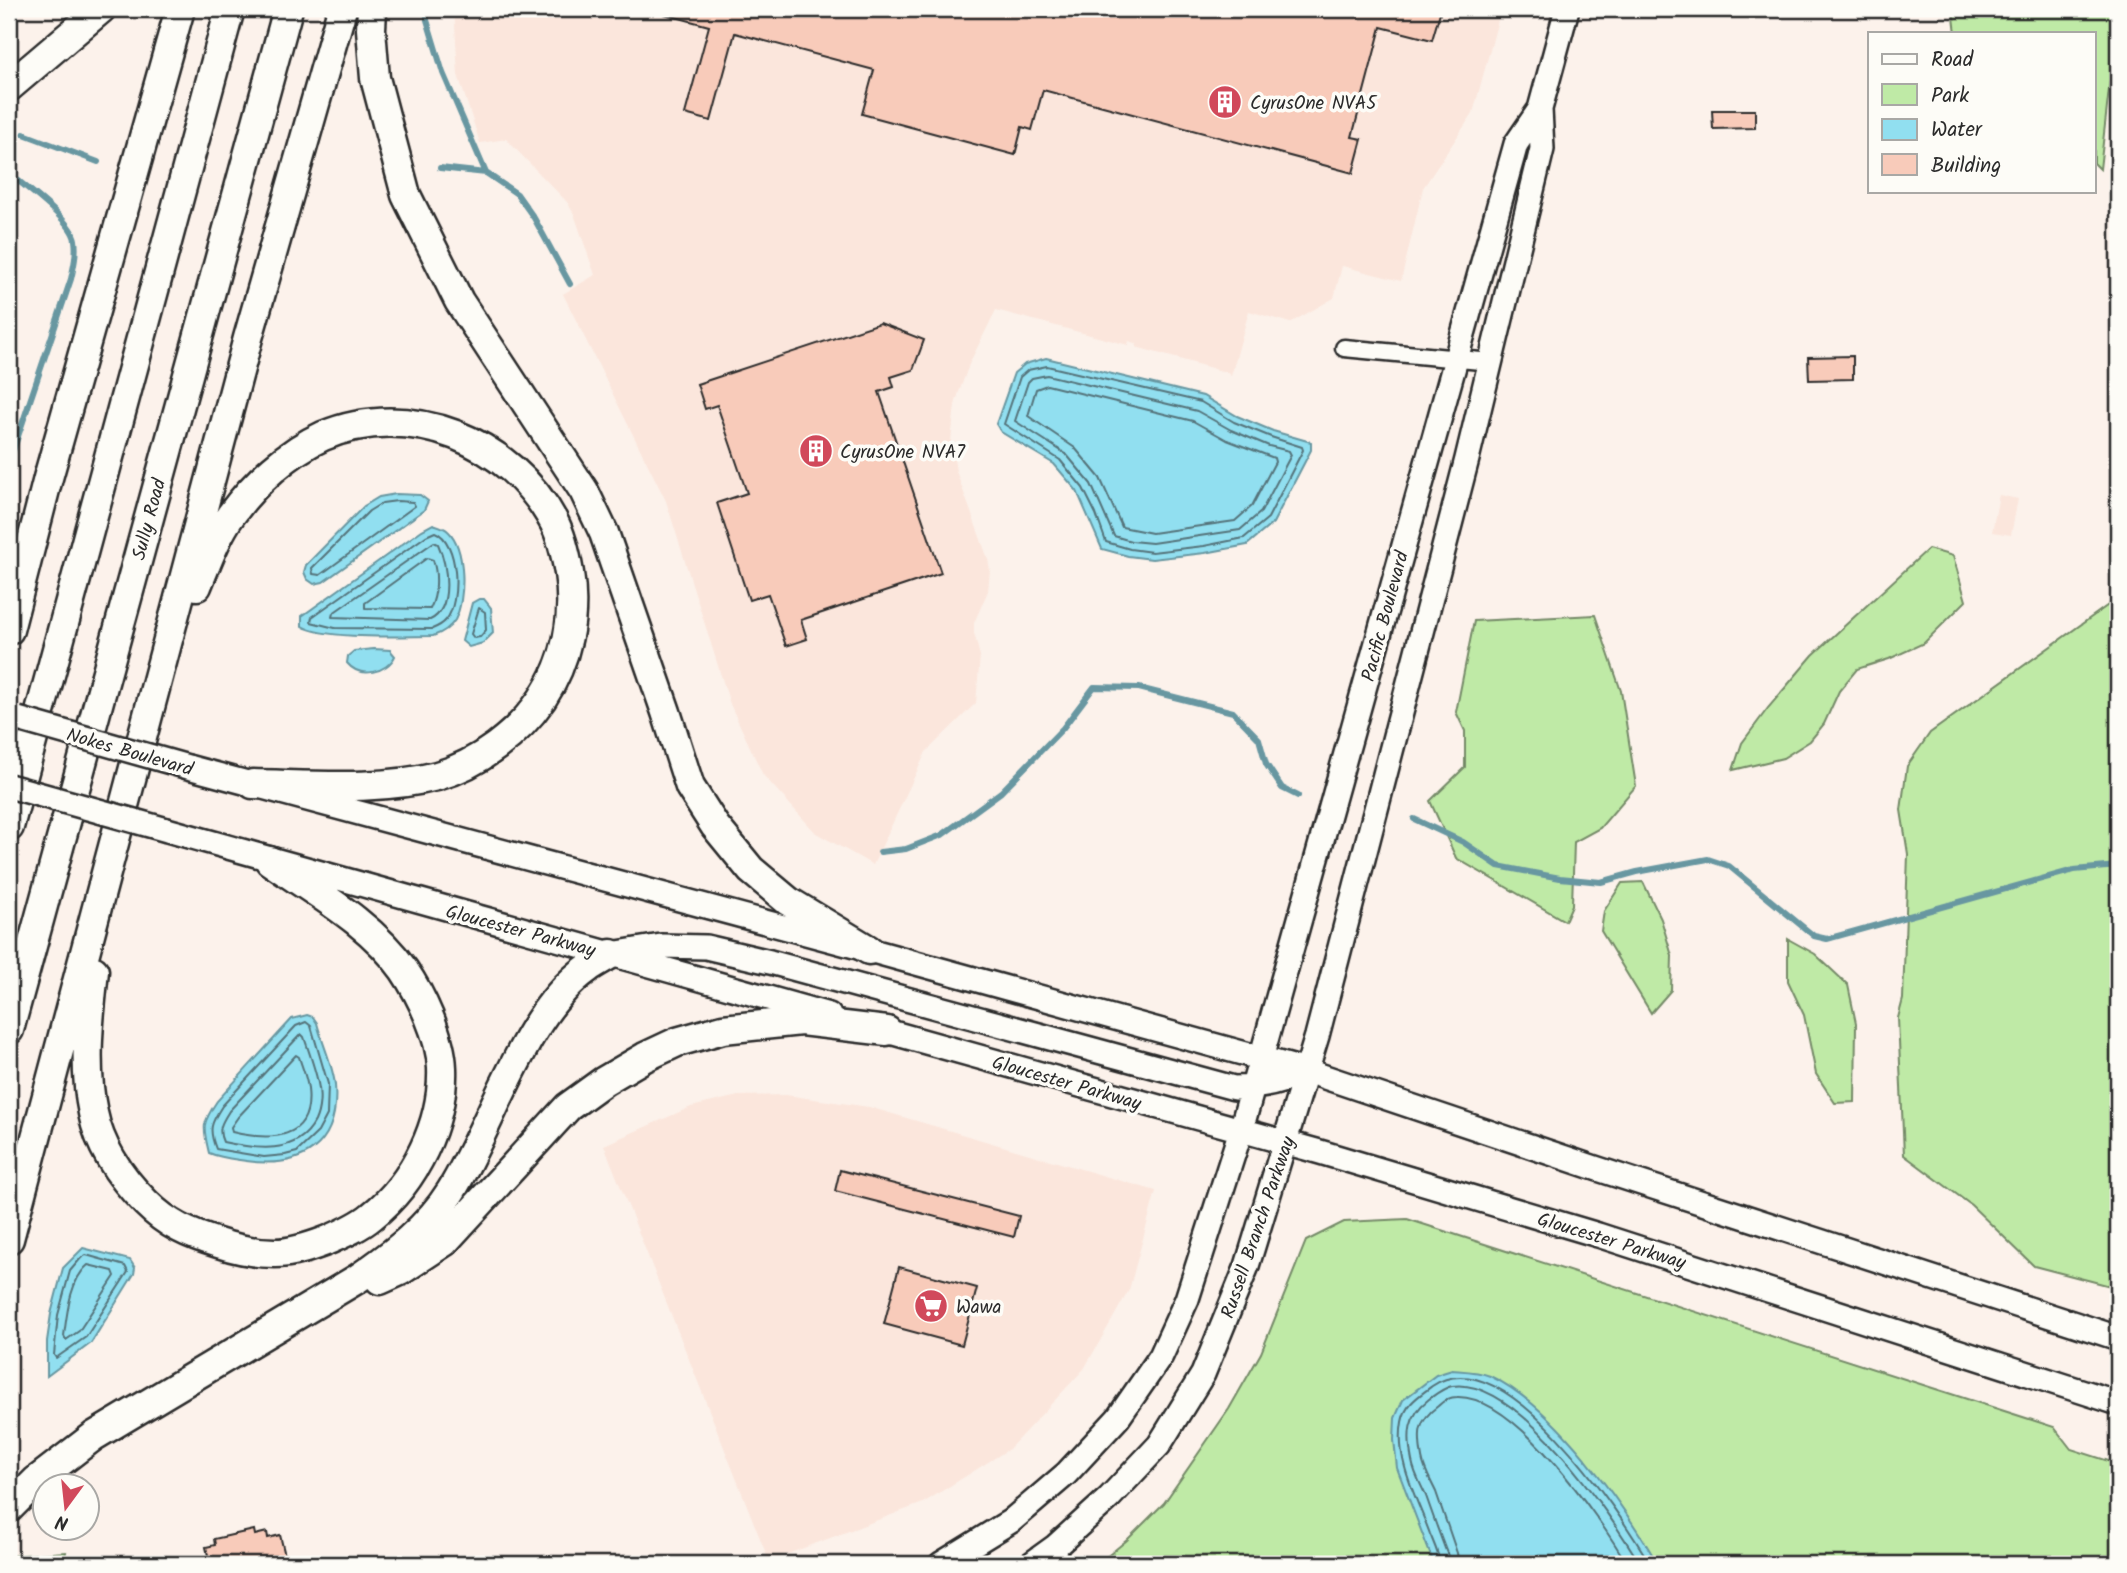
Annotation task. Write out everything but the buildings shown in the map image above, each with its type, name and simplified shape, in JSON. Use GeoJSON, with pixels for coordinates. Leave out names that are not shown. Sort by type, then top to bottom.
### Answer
{"type":"FeatureCollection","features":[{"type":"Feature","properties":{"kind":"highway"},"geometry":{"type":"LineString","coordinates":[[9,88],[101,9]]}},
{"type":"Feature","properties":{"kind":"highway"},"geometry":{"type":"LineString","coordinates":[[9,630],[48,478],[180,9]]}},
{"type":"Feature","properties":{"kind":"highway"},"geometry":{"type":"LineString","coordinates":[[9,827],[230,9]]}},
{"type":"Feature","properties":{"kind":"highway","name":"Sully Road"},"geometry":{"type":"LineString","coordinates":[[9,1030],[288,9]]}},
{"type":"Feature","properties":{"kind":"highway"},"geometry":{"type":"LineString","coordinates":[[9,1239],[248,338],[342,9]]}},
{"type":"Feature","properties":{"kind":"highway"},"geometry":{"type":"LineString","coordinates":[[372,9],[375,78],[406,195],[459,301],[584,491],[604,533],[690,787],[715,826],[751,870],[788,901],[869,950]]}},
{"type":"Feature","properties":{"kind":"highway"},"geometry":{"type":"LineString","coordinates":[[162,661],[179,628],[215,541],[231,515],[260,482],[291,456],[323,436],[365,425],[400,423],[434,427],[471,441],[505,461],[532,488],[555,523],[566,554],[571,587],[571,620],[563,657],[550,686],[531,715],[507,738],[475,760],[438,775],[399,782],[345,786],[253,784]]}},
{"type":"Feature","properties":{"kind":"highway"},"geometry":{"type":"LineString","coordinates":[[103,888],[87,1064],[93,1113],[106,1151],[131,1188],[161,1218],[195,1236],[237,1249],[275,1253],[307,1249],[345,1234],[372,1216],[397,1192],[418,1160],[432,1129],[441,1093],[442,1065],[436,1038],[423,1003],[404,970],[380,941],[270,860]]}},
{"type":"Feature","properties":{"kind":"highway"},"geometry":{"type":"LineString","coordinates":[[9,1508],[37,1480],[94,1436],[358,1279],[386,1259],[423,1226],[450,1192],[537,1025],[579,975],[611,954]]}},
{"type":"Feature","properties":{"kind":"highway"},"geometry":{"type":"LineString","coordinates":[[282,1325],[400,1271],[444,1242],[568,1107],[604,1081],[677,1042],[723,1029],[801,1020],[887,1031]]}},
{"type":"Feature","properties":{"kind":"main road","name":"Pacific Boulevard"},"geometry":{"type":"LineString","coordinates":[[1307,1071],[1491,362],[1542,149],[1541,109],[1567,9]]}},
{"type":"Feature","properties":{"kind":"main road","name":"Pacific Boulevard"},"geometry":{"type":"LineString","coordinates":[[1241,1130],[1516,144],[1541,109]]}},
{"type":"Feature","properties":{"kind":"main road","name":"Nokes Boulevard"},"geometry":{"type":"LineString","coordinates":[[9,716],[253,784]]}},
{"type":"Feature","properties":{"kind":"main road"},"geometry":{"type":"LineString","coordinates":[[253,784],[1307,1071],[2118,1338]]}},
{"type":"Feature","properties":{"kind":"main road","name":"Gloucester Parkway"},"geometry":{"type":"LineString","coordinates":[[9,786],[1241,1130],[1598,1235],[2118,1403]]}},
{"type":"Feature","properties":{"kind":"main road"},"geometry":{"type":"LineString","coordinates":[[611,954],[661,946],[706,947],[1234,1088],[1266,1087],[1307,1071]]}},
{"type":"Feature","properties":{"kind":"main road","name":"Russell Branch Parkway"},"geometry":{"type":"LineString","coordinates":[[1031,1564],[1056,1546],[1108,1499],[1159,1445],[1203,1374],[1247,1266],[1307,1071]]}},
{"type":"Feature","properties":{"kind":"main road"},"geometry":{"type":"LineString","coordinates":[[941,1564],[1010,1521],[1066,1474],[1130,1402],[1161,1356],[1187,1299],[1241,1130]]}},
{"type":"Feature","properties":{"kind":"street"},"geometry":{"type":"LineString","coordinates":[[1344,348],[1491,362]]}},
{"type":"Feature","properties":{"kind":"shaded area"},"geometry":{"type":"Polygon","coordinates":[[[454,9],[1501,9],[1473,113],[1423,188],[1401,281],[1342,266],[1334,298],[1290,323],[1249,311],[1231,376],[1229,373],[1136,347],[1137,344],[1129,341],[1128,345],[996,310],[970,362],[959,392],[951,441],[956,471],[990,570],[988,591],[974,623],[980,656],[976,703],[926,752],[873,865],[816,833],[763,775],[730,704],[666,501],[563,294],[595,275],[574,214],[567,202],[506,139],[480,143],[458,75],[454,9]]]}},
{"type":"Feature","properties":{"kind":"shaded area"},"geometry":{"type":"Polygon","coordinates":[[[1999,495],[2018,499],[2011,535],[1992,532],[1999,495]]]}},
{"type":"Feature","properties":{"kind":"shaded area"},"geometry":{"type":"Polygon","coordinates":[[[786,1095],[869,1107],[1156,1191],[1129,1290],[1084,1369],[1009,1449],[923,1503],[769,1561],[604,1145],[691,1107],[738,1096],[786,1095]]]}},
{"type":"Feature","properties":{"kind":"green space"},"geometry":{"type":"Polygon","coordinates":[[[1953,9],[2118,9],[2100,169],[2096,165],[2096,32],[1956,32],[1953,9]]]}},
{"type":"Feature","properties":{"kind":"green space"},"geometry":{"type":"Polygon","coordinates":[[[1928,549],[1953,556],[1966,601],[1924,643],[1889,659],[1857,669],[1839,691],[1824,724],[1810,741],[1783,758],[1733,770],[1742,743],[1813,655],[1928,549]]]}},
{"type":"Feature","properties":{"kind":"green space"},"geometry":{"type":"Polygon","coordinates":[[[2118,598],[2118,1288],[2034,1266],[1971,1205],[1904,1155],[1898,1018],[1903,999],[1908,854],[1901,810],[1907,766],[1930,733],[2118,598]]]}},
{"type":"Feature","properties":{"kind":"green space"},"geometry":{"type":"Polygon","coordinates":[[[1595,615],[1621,691],[1636,786],[1600,828],[1574,842],[1572,905],[1565,921],[1456,858],[1430,801],[1465,767],[1465,731],[1456,712],[1474,621],[1595,615]]]}},
{"type":"Feature","properties":{"kind":"green space"},"geometry":{"type":"Polygon","coordinates":[[[1643,882],[1661,919],[1672,956],[1671,990],[1651,1013],[1601,931],[1604,911],[1622,883],[1643,882]]]}},
{"type":"Feature","properties":{"kind":"green space"},"geometry":{"type":"Polygon","coordinates":[[[1788,939],[1815,954],[1848,985],[1856,1023],[1855,1102],[1835,1103],[1816,1074],[1804,1015],[1788,981],[1788,939]]]}},
{"type":"Feature","properties":{"kind":"green space"},"geometry":{"type":"Polygon","coordinates":[[[1407,1219],[2054,1427],[2071,1449],[2118,1464],[2118,1564],[1098,1564],[1164,1503],[1229,1409],[1261,1353],[1306,1241],[1344,1222],[1407,1219]]]}},
{"type":"Feature","properties":{"kind":"green space"},"geometry":{"type":"Polygon","coordinates":[[[66,1552],[64,1564],[9,1564],[9,1556],[66,1552]]]}},
{"type":"Feature","properties":{"kind":"water"},"geometry":{"type":"Polygon","coordinates":[[[1046,358],[1203,396],[1237,416],[1273,431],[1311,442],[1311,450],[1273,523],[1247,545],[1205,553],[1152,559],[1102,549],[1077,491],[1054,464],[1001,432],[996,424],[1014,373],[1025,364],[1046,358]]]}},
{"type":"Feature","properties":{"kind":"water"},"geometry":{"type":"Polygon","coordinates":[[[396,494],[420,495],[428,501],[424,510],[323,582],[314,584],[307,579],[304,572],[306,565],[364,506],[379,497],[396,494]]]}},
{"type":"Feature","properties":{"kind":"water"},"geometry":{"type":"Polygon","coordinates":[[[433,524],[448,531],[454,539],[461,561],[459,611],[455,620],[443,632],[433,636],[385,637],[328,633],[302,626],[302,616],[433,524]]]}},
{"type":"Feature","properties":{"kind":"water"},"geometry":{"type":"Polygon","coordinates":[[[484,599],[491,608],[493,633],[483,643],[469,647],[462,641],[472,603],[484,599]]]}},
{"type":"Feature","properties":{"kind":"water"},"geometry":{"type":"Polygon","coordinates":[[[390,650],[395,656],[386,667],[373,672],[359,671],[347,663],[348,656],[354,651],[390,650]]]}},
{"type":"Feature","properties":{"kind":"water"},"geometry":{"type":"Polygon","coordinates":[[[307,1015],[313,1017],[317,1023],[335,1085],[335,1106],[324,1138],[300,1157],[284,1161],[246,1161],[209,1153],[205,1126],[217,1101],[292,1019],[307,1015]]]}},
{"type":"Feature","properties":{"kind":"water"},"geometry":{"type":"Polygon","coordinates":[[[83,1248],[130,1260],[135,1268],[134,1274],[91,1343],[47,1376],[47,1341],[51,1314],[63,1268],[83,1248]]]}},
{"type":"Feature","properties":{"kind":"water"},"geometry":{"type":"Polygon","coordinates":[[[1452,1370],[1490,1376],[1539,1409],[1585,1458],[1626,1513],[1658,1564],[1434,1564],[1397,1468],[1395,1418],[1403,1400],[1436,1375],[1452,1370]]]}},
{"type":"Feature","properties":{"kind":"waterway"},"geometry":{"type":"LineString","coordinates":[[427,9],[427,20],[443,73],[486,173]]}},
{"type":"Feature","properties":{"kind":"waterway"},"geometry":{"type":"LineString","coordinates":[[24,134],[98,162]]}},
{"type":"Feature","properties":{"kind":"waterway"},"geometry":{"type":"LineString","coordinates":[[440,168],[486,173],[517,194],[534,218],[570,284]]}},
{"type":"Feature","properties":{"kind":"waterway"},"geometry":{"type":"LineString","coordinates":[[9,173],[66,223],[75,240],[76,250],[71,279],[9,463]]}},
{"type":"Feature","properties":{"kind":"waterway"},"geometry":{"type":"LineString","coordinates":[[880,852],[906,849],[942,835],[1001,792],[1063,728],[1094,687],[1139,688],[1233,712],[1259,739],[1266,764],[1282,788],[1298,796]]}},
{"type":"Feature","properties":{"kind":"waterway"},"geometry":{"type":"LineString","coordinates":[[1414,819],[1463,842],[1498,866],[1560,878],[1601,882],[1637,872],[1708,859],[1729,866],[1814,936],[1827,939],[2074,870],[2118,866]]}},
{"type":"Feature","properties":{"kind":"place","name":"CyrusOne NVA5"},"geometry":{"type":"Point","coordinates":[1225,102]}},
{"type":"Feature","properties":{"kind":"place","name":"CyrusOne NVA7"},"geometry":{"type":"Point","coordinates":[816,451]}},
{"type":"Feature","properties":{"kind":"place","name":"Wawa"},"geometry":{"type":"Point","coordinates":[931,1306]}}]}
